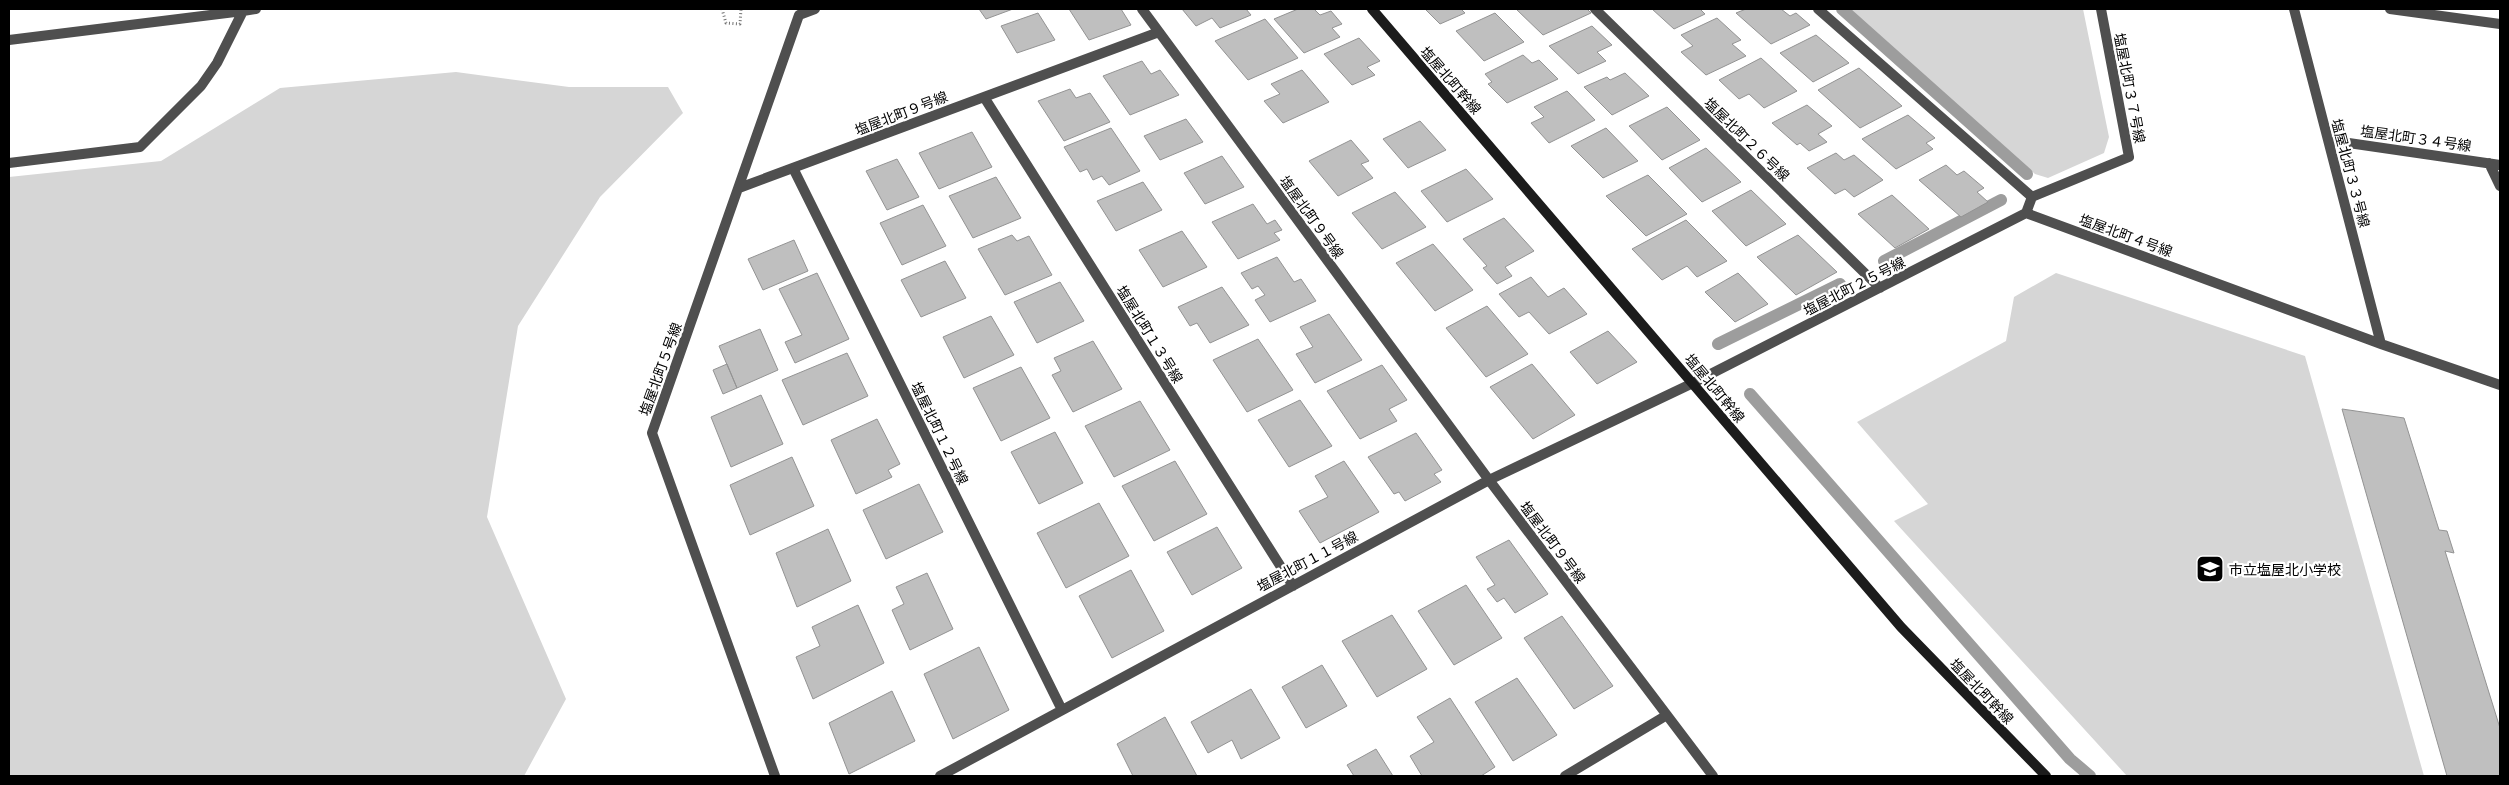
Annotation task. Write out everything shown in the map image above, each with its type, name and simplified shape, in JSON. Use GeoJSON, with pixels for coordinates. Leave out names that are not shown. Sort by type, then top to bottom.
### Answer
{"type":"FeatureCollection","features":[{"type":"Feature","properties":{"kind":"street"},"geometry":{"type":"LineString","coordinates":[[9,40],[256,9]]}},
{"type":"Feature","properties":{"kind":"street","name":"塩屋北町５号線"},"geometry":{"type":"LineString","coordinates":[[775,776],[652,432],[801,12],[815,9]]}},
{"type":"Feature","properties":{"kind":"street"},"geometry":{"type":"LineString","coordinates":[[1142,9],[1159,32]]}},
{"type":"Feature","properties":{"kind":"street","name":"塩屋北町幹線"},"geometry":{"type":"LineString","coordinates":[[1372,9],[1901,627],[2046,776]]}},
{"type":"Feature","properties":{"kind":"street","name":"塩屋北町２６号線"},"geometry":{"type":"LineString","coordinates":[[1595,9],[1880,288]]}},
{"type":"Feature","properties":{"kind":"street"},"geometry":{"type":"LineString","coordinates":[[1818,9],[2032,198],[2026,213]]}},
{"type":"Feature","properties":{"kind":"street","name":"塩屋北町３７号線"},"geometry":{"type":"LineString","coordinates":[[2032,198],[2130,158],[2101,9]]}},
{"type":"Feature","properties":{"kind":"street","name":"塩屋北町３３号線"},"geometry":{"type":"LineString","coordinates":[[2294,9],[2381,344]]}},
{"type":"Feature","properties":{"kind":"street"},"geometry":{"type":"LineString","coordinates":[[2390,9],[2500,24]]}},
{"type":"Feature","properties":{"kind":"street"},"geometry":{"type":"LineString","coordinates":[[9,163],[140,146],[200,86],[217,62],[242,10]]}},
{"type":"Feature","properties":{"kind":"street","name":"塩屋北町９号線"},"geometry":{"type":"LineString","coordinates":[[739,188],[1159,32],[1488,480],[1713,776]]}},
{"type":"Feature","properties":{"kind":"street","name":"塩屋北町１３号線"},"geometry":{"type":"LineString","coordinates":[[984,97],[1293,586]]}},
{"type":"Feature","properties":{"kind":"street","name":"塩屋北町３４号線"},"geometry":{"type":"LineString","coordinates":[[2328,140],[2500,165]]}},
{"type":"Feature","properties":{"kind":"street"},"geometry":{"type":"LineString","coordinates":[[2490,163],[2500,186]]}},
{"type":"Feature","properties":{"kind":"street","name":"塩屋北町１２号線"},"geometry":{"type":"LineString","coordinates":[[793,168],[1062,710]]}},
{"type":"Feature","properties":{"kind":"street","name":"塩屋北町２５号線"},"geometry":{"type":"LineString","coordinates":[[1693,383],[2026,213]]}},
{"type":"Feature","properties":{"kind":"street","name":"塩屋北町４号線"},"geometry":{"type":"LineString","coordinates":[[2026,213],[2381,344],[2500,385]]}},
{"type":"Feature","properties":{"kind":"street","name":"塩屋北町１１号線"},"geometry":{"type":"LineString","coordinates":[[940,776],[1488,480],[1693,383]]}},
{"type":"Feature","properties":{"kind":"street"},"geometry":{"type":"LineString","coordinates":[[1565,776],[1667,714]]}},
{"type":"Feature","properties":{"kind":"path"},"geometry":{"type":"LineString","coordinates":[[722,9],[726,24],[740,24],[741,9]]}},
{"type":"Feature","properties":{"kind":"shaded area"},"geometry":{"type":"Polygon","coordinates":[[[1849,9],[2083,9],[2109,137],[2104,153],[2048,178],[2035,174],[1849,9]]]}},
{"type":"Feature","properties":{"kind":"shaded area"},"geometry":{"type":"Polygon","coordinates":[[[456,72],[569,87],[668,87],[683,113],[600,197],[518,326],[487,517],[566,699],[524,776],[9,776],[9,177],[161,161],[280,88],[456,72]]]}},
{"type":"Feature","properties":{"kind":"shaded area","name":"市立塩屋北小学校"},"geometry":{"type":"Polygon","coordinates":[[[2056,273],[2305,356],[2424,776],[2127,776],[1894,521],[1928,504],[1857,422],[2006,341],[2014,297],[2056,273]]]}},
{"type":"Feature","properties":{"kind":"building"},"geometry":{"type":"Polygon","coordinates":[[[979,9],[1013,9],[986,19],[979,9]]]}},
{"type":"Feature","properties":{"kind":"building"},"geometry":{"type":"Polygon","coordinates":[[[1069,9],[1121,9],[1131,25],[1089,40],[1069,9]]]}},
{"type":"Feature","properties":{"kind":"building"},"geometry":{"type":"Polygon","coordinates":[[[1182,9],[1246,9],[1251,15],[1220,28],[1212,18],[1196,26],[1182,9]]]}},
{"type":"Feature","properties":{"kind":"building"},"geometry":{"type":"Polygon","coordinates":[[[1298,9],[1314,9],[1320,15],[1331,11],[1342,24],[1332,28],[1340,37],[1304,53],[1274,19],[1298,9]]]}},
{"type":"Feature","properties":{"kind":"building"},"geometry":{"type":"Polygon","coordinates":[[[1425,9],[1461,9],[1465,13],[1440,24],[1425,9]]]}},
{"type":"Feature","properties":{"kind":"building"},"geometry":{"type":"Polygon","coordinates":[[[1516,9],[1587,9],[1591,13],[1543,35],[1516,9]]]}},
{"type":"Feature","properties":{"kind":"building"},"geometry":{"type":"Polygon","coordinates":[[[1652,9],[1700,9],[1705,14],[1674,29],[1652,9]]]}},
{"type":"Feature","properties":{"kind":"building"},"geometry":{"type":"Polygon","coordinates":[[[1746,9],[1781,9],[1790,16],[1796,13],[1810,25],[1771,44],[1736,13],[1746,9]]]}},
{"type":"Feature","properties":{"kind":"building"},"geometry":{"type":"Polygon","coordinates":[[[1038,13],[1055,40],[1017,53],[1001,26],[1038,13]]]}},
{"type":"Feature","properties":{"kind":"building"},"geometry":{"type":"Polygon","coordinates":[[[1495,13],[1524,42],[1484,61],[1456,31],[1495,13]]]}},
{"type":"Feature","properties":{"kind":"building"},"geometry":{"type":"Polygon","coordinates":[[[1717,18],[1741,40],[1732,44],[1746,56],[1706,75],[1681,52],[1693,46],[1681,35],[1717,18]]]}},
{"type":"Feature","properties":{"kind":"building"},"geometry":{"type":"Polygon","coordinates":[[[1265,19],[1298,58],[1248,80],[1215,41],[1265,19]]]}},
{"type":"Feature","properties":{"kind":"building"},"geometry":{"type":"Polygon","coordinates":[[[1592,26],[1612,45],[1597,52],[1606,61],[1578,74],[1549,46],[1592,26]]]}},
{"type":"Feature","properties":{"kind":"building"},"geometry":{"type":"Polygon","coordinates":[[[1816,35],[1849,63],[1813,82],[1780,53],[1816,35]]]}},
{"type":"Feature","properties":{"kind":"building"},"geometry":{"type":"Polygon","coordinates":[[[1359,38],[1380,61],[1367,67],[1375,75],[1352,85],[1324,54],[1359,38]]]}},
{"type":"Feature","properties":{"kind":"building"},"geometry":{"type":"Polygon","coordinates":[[[1523,55],[1532,63],[1539,60],[1558,79],[1507,103],[1488,84],[1492,82],[1485,74],[1523,55]]]}},
{"type":"Feature","properties":{"kind":"building"},"geometry":{"type":"Polygon","coordinates":[[[1761,58],[1797,91],[1764,108],[1749,94],[1739,99],[1719,80],[1761,58]]]}},
{"type":"Feature","properties":{"kind":"building"},"geometry":{"type":"Polygon","coordinates":[[[1142,61],[1151,74],[1160,70],[1179,95],[1130,115],[1103,76],[1142,61]]]}},
{"type":"Feature","properties":{"kind":"building"},"geometry":{"type":"Polygon","coordinates":[[[1859,68],[1902,106],[1860,128],[1818,90],[1859,68]]]}},
{"type":"Feature","properties":{"kind":"building"},"geometry":{"type":"Polygon","coordinates":[[[1302,70],[1329,102],[1283,123],[1264,101],[1280,94],[1271,84],[1302,70]]]}},
{"type":"Feature","properties":{"kind":"building"},"geometry":{"type":"Polygon","coordinates":[[[1625,73],[1649,96],[1612,115],[1584,87],[1607,77],[1610,80],[1625,73]]]}},
{"type":"Feature","properties":{"kind":"building"},"geometry":{"type":"Polygon","coordinates":[[[1070,89],[1076,98],[1090,93],[1110,122],[1064,141],[1038,101],[1070,89]]]}},
{"type":"Feature","properties":{"kind":"building"},"geometry":{"type":"Polygon","coordinates":[[[1567,91],[1595,120],[1549,143],[1531,123],[1544,117],[1534,107],[1567,91]]]}},
{"type":"Feature","properties":{"kind":"building"},"geometry":{"type":"Polygon","coordinates":[[[1807,105],[1832,126],[1818,134],[1827,142],[1809,151],[1800,143],[1797,145],[1772,123],[1807,105]]]}},
{"type":"Feature","properties":{"kind":"building"},"geometry":{"type":"Polygon","coordinates":[[[1667,107],[1700,140],[1662,160],[1629,126],[1667,107]]]}},
{"type":"Feature","properties":{"kind":"building"},"geometry":{"type":"Polygon","coordinates":[[[1908,115],[1935,138],[1926,143],[1933,149],[1896,169],[1862,139],[1908,115]]]}},
{"type":"Feature","properties":{"kind":"building"},"geometry":{"type":"Polygon","coordinates":[[[1186,119],[1203,142],[1160,160],[1144,136],[1186,119]]]}},
{"type":"Feature","properties":{"kind":"building"},"geometry":{"type":"Polygon","coordinates":[[[1420,121],[1446,150],[1408,168],[1383,139],[1420,121]]]}},
{"type":"Feature","properties":{"kind":"building"},"geometry":{"type":"Polygon","coordinates":[[[1111,128],[1140,171],[1109,185],[1102,176],[1093,180],[1087,169],[1080,172],[1064,147],[1111,128]]]}},
{"type":"Feature","properties":{"kind":"building"},"geometry":{"type":"Polygon","coordinates":[[[1606,128],[1638,161],[1603,178],[1571,146],[1606,128]]]}},
{"type":"Feature","properties":{"kind":"building"},"geometry":{"type":"Polygon","coordinates":[[[972,132],[992,167],[939,189],[919,153],[972,132]]]}},
{"type":"Feature","properties":{"kind":"building"},"geometry":{"type":"Polygon","coordinates":[[[1351,140],[1369,161],[1361,164],[1373,178],[1338,196],[1309,161],[1351,140]]]}},
{"type":"Feature","properties":{"kind":"building"},"geometry":{"type":"Polygon","coordinates":[[[1706,148],[1741,182],[1702,202],[1669,168],[1706,148]]]}},
{"type":"Feature","properties":{"kind":"building"},"geometry":{"type":"Polygon","coordinates":[[[1836,153],[1844,160],[1854,155],[1883,180],[1854,197],[1845,189],[1835,194],[1807,168],[1836,153]]]}},
{"type":"Feature","properties":{"kind":"building"},"geometry":{"type":"Polygon","coordinates":[[[1222,156],[1244,187],[1205,204],[1184,173],[1222,156]]]}},
{"type":"Feature","properties":{"kind":"building"},"geometry":{"type":"Polygon","coordinates":[[[897,159],[919,197],[887,210],[866,171],[897,159]]]}},
{"type":"Feature","properties":{"kind":"building"},"geometry":{"type":"Polygon","coordinates":[[[1946,165],[1957,175],[1964,171],[1984,188],[1977,192],[1988,202],[1961,217],[1919,180],[1946,165]]]}},
{"type":"Feature","properties":{"kind":"building"},"geometry":{"type":"Polygon","coordinates":[[[1466,169],[1493,199],[1447,222],[1421,191],[1466,169]]]}},
{"type":"Feature","properties":{"kind":"building"},"geometry":{"type":"Polygon","coordinates":[[[1648,175],[1687,214],[1646,236],[1606,196],[1648,175]]]}},
{"type":"Feature","properties":{"kind":"building"},"geometry":{"type":"Polygon","coordinates":[[[996,177],[1021,218],[973,238],[949,196],[996,177]]]}},
{"type":"Feature","properties":{"kind":"building"},"geometry":{"type":"Polygon","coordinates":[[[1143,182],[1162,210],[1116,231],[1097,201],[1143,182]]]}},
{"type":"Feature","properties":{"kind":"building"},"geometry":{"type":"Polygon","coordinates":[[[1751,190],[1786,224],[1746,246],[1712,211],[1751,190]]]}},
{"type":"Feature","properties":{"kind":"building"},"geometry":{"type":"Polygon","coordinates":[[[1395,192],[1426,227],[1382,249],[1352,213],[1395,192]]]}},
{"type":"Feature","properties":{"kind":"building"},"geometry":{"type":"Polygon","coordinates":[[[1892,195],[1929,229],[1895,248],[1858,214],[1892,195]]]}},
{"type":"Feature","properties":{"kind":"building"},"geometry":{"type":"Polygon","coordinates":[[[1253,204],[1267,224],[1275,220],[1282,230],[1274,233],[1280,240],[1238,259],[1212,222],[1253,204]]]}},
{"type":"Feature","properties":{"kind":"building"},"geometry":{"type":"Polygon","coordinates":[[[923,205],[946,246],[902,265],[880,223],[923,205]]]}},
{"type":"Feature","properties":{"kind":"building"},"geometry":{"type":"Polygon","coordinates":[[[1504,218],[1534,251],[1505,267],[1512,276],[1497,284],[1483,268],[1487,266],[1463,239],[1504,218]]]}},
{"type":"Feature","properties":{"kind":"building"},"geometry":{"type":"Polygon","coordinates":[[[1686,220],[1727,261],[1697,277],[1687,266],[1662,280],[1632,249],[1686,220]]]}},
{"type":"Feature","properties":{"kind":"building"},"geometry":{"type":"Polygon","coordinates":[[[1182,231],[1207,267],[1163,287],[1139,250],[1182,231]]]}},
{"type":"Feature","properties":{"kind":"building"},"geometry":{"type":"Polygon","coordinates":[[[1012,235],[1017,241],[1029,236],[1052,275],[1005,295],[978,249],[1012,235]]]}},
{"type":"Feature","properties":{"kind":"building"},"geometry":{"type":"Polygon","coordinates":[[[1798,235],[1837,272],[1796,295],[1757,257],[1798,235]]]}},
{"type":"Feature","properties":{"kind":"building"},"geometry":{"type":"Polygon","coordinates":[[[794,240],[808,271],[763,290],[748,259],[794,240]]]}},
{"type":"Feature","properties":{"kind":"building"},"geometry":{"type":"Polygon","coordinates":[[[1433,244],[1473,290],[1435,311],[1396,263],[1433,244]]]}},
{"type":"Feature","properties":{"kind":"building"},"geometry":{"type":"Polygon","coordinates":[[[1277,257],[1294,282],[1301,279],[1316,301],[1270,322],[1255,300],[1265,295],[1258,286],[1252,289],[1241,273],[1277,257]]]}},
{"type":"Feature","properties":{"kind":"building"},"geometry":{"type":"Polygon","coordinates":[[[945,261],[966,298],[921,317],[901,280],[945,261]]]}},
{"type":"Feature","properties":{"kind":"building"},"geometry":{"type":"Polygon","coordinates":[[[817,273],[849,339],[795,363],[785,342],[802,335],[779,289],[817,273]]]}},
{"type":"Feature","properties":{"kind":"building"},"geometry":{"type":"Polygon","coordinates":[[[1738,273],[1768,304],[1735,322],[1705,292],[1738,273]]]}},
{"type":"Feature","properties":{"kind":"building"},"geometry":{"type":"Polygon","coordinates":[[[1531,277],[1548,297],[1564,288],[1587,314],[1549,334],[1529,312],[1519,317],[1499,294],[1531,277]]]}},
{"type":"Feature","properties":{"kind":"building"},"geometry":{"type":"Polygon","coordinates":[[[1060,282],[1084,321],[1037,343],[1014,302],[1060,282]]]}},
{"type":"Feature","properties":{"kind":"building"},"geometry":{"type":"Polygon","coordinates":[[[1222,287],[1249,325],[1210,343],[1197,323],[1190,326],[1178,307],[1222,287]]]}},
{"type":"Feature","properties":{"kind":"building"},"geometry":{"type":"Polygon","coordinates":[[[1487,306],[1528,354],[1486,377],[1446,328],[1487,306]]]}},
{"type":"Feature","properties":{"kind":"building"},"geometry":{"type":"Polygon","coordinates":[[[1329,314],[1362,360],[1315,383],[1296,354],[1313,347],[1300,327],[1329,314]]]}},
{"type":"Feature","properties":{"kind":"building"},"geometry":{"type":"Polygon","coordinates":[[[991,316],[1014,355],[964,378],[943,337],[991,316]]]}},
{"type":"Feature","properties":{"kind":"building"},"geometry":{"type":"Polygon","coordinates":[[[760,329],[778,370],[737,388],[719,346],[760,329]]]}},
{"type":"Feature","properties":{"kind":"building"},"geometry":{"type":"Polygon","coordinates":[[[1608,331],[1637,362],[1597,384],[1570,352],[1608,331]]]}},
{"type":"Feature","properties":{"kind":"building"},"geometry":{"type":"Polygon","coordinates":[[[1258,339],[1293,390],[1247,412],[1213,360],[1258,339]]]}},
{"type":"Feature","properties":{"kind":"building"},"geometry":{"type":"Polygon","coordinates":[[[1093,341],[1122,389],[1073,412],[1052,375],[1061,371],[1054,358],[1093,341]]]}},
{"type":"Feature","properties":{"kind":"building"},"geometry":{"type":"Polygon","coordinates":[[[847,353],[868,396],[803,425],[782,380],[847,353]]]}},
{"type":"Feature","properties":{"kind":"building"},"geometry":{"type":"Polygon","coordinates":[[[727,364],[737,388],[723,394],[713,370],[727,364]]]}},
{"type":"Feature","properties":{"kind":"building"},"geometry":{"type":"Polygon","coordinates":[[[1532,364],[1575,415],[1533,439],[1490,387],[1532,364]]]}},
{"type":"Feature","properties":{"kind":"building"},"geometry":{"type":"Polygon","coordinates":[[[1382,365],[1407,400],[1389,409],[1397,421],[1360,439],[1327,391],[1382,365]]]}},
{"type":"Feature","properties":{"kind":"building"},"geometry":{"type":"Polygon","coordinates":[[[1021,367],[1050,418],[1001,441],[973,388],[1021,367]]]}},
{"type":"Feature","properties":{"kind":"building"},"geometry":{"type":"Polygon","coordinates":[[[761,395],[783,444],[731,467],[711,417],[761,395]]]}},
{"type":"Feature","properties":{"kind":"building"},"geometry":{"type":"Polygon","coordinates":[[[1300,400],[1332,446],[1289,467],[1258,420],[1300,400]]]}},
{"type":"Feature","properties":{"kind":"building"},"geometry":{"type":"Polygon","coordinates":[[[1140,401],[1170,450],[1114,477],[1085,426],[1140,401]]]}},
{"type":"Feature","properties":{"kind":"building"},"geometry":{"type":"Polygon","coordinates":[[[2342,409],[2404,418],[2439,530],[2447,531],[2454,553],[2445,551],[2500,728],[2500,776],[2447,776],[2342,409]]]}},
{"type":"Feature","properties":{"kind":"building"},"geometry":{"type":"Polygon","coordinates":[[[877,419],[900,464],[888,470],[892,477],[856,494],[831,440],[877,419]]]}},
{"type":"Feature","properties":{"kind":"building"},"geometry":{"type":"Polygon","coordinates":[[[1055,432],[1083,483],[1039,504],[1011,452],[1055,432]]]}},
{"type":"Feature","properties":{"kind":"building"},"geometry":{"type":"Polygon","coordinates":[[[1416,433],[1442,470],[1434,474],[1441,482],[1405,501],[1399,492],[1394,494],[1368,457],[1416,433]]]}},
{"type":"Feature","properties":{"kind":"building"},"geometry":{"type":"Polygon","coordinates":[[[792,457],[814,506],[750,535],[730,485],[792,457]]]}},
{"type":"Feature","properties":{"kind":"building"},"geometry":{"type":"Polygon","coordinates":[[[1175,461],[1207,514],[1154,541],[1122,486],[1175,461]]]}},
{"type":"Feature","properties":{"kind":"building"},"geometry":{"type":"Polygon","coordinates":[[[1344,461],[1379,512],[1320,543],[1299,511],[1328,497],[1315,476],[1344,461]]]}},
{"type":"Feature","properties":{"kind":"building"},"geometry":{"type":"Polygon","coordinates":[[[919,484],[943,532],[886,559],[863,510],[919,484]]]}},
{"type":"Feature","properties":{"kind":"building"},"geometry":{"type":"Polygon","coordinates":[[[1099,503],[1129,556],[1066,588],[1037,533],[1099,503]]]}},
{"type":"Feature","properties":{"kind":"building"},"geometry":{"type":"Polygon","coordinates":[[[1217,527],[1242,568],[1192,595],[1167,552],[1217,527]]]}},
{"type":"Feature","properties":{"kind":"building"},"geometry":{"type":"Polygon","coordinates":[[[828,529],[851,581],[797,607],[776,553],[828,529]]]}},
{"type":"Feature","properties":{"kind":"building"},"geometry":{"type":"Polygon","coordinates":[[[1509,540],[1548,594],[1515,613],[1504,598],[1497,602],[1487,589],[1495,585],[1476,557],[1509,540]]]}},
{"type":"Feature","properties":{"kind":"building"},"geometry":{"type":"Polygon","coordinates":[[[1131,570],[1164,631],[1112,658],[1079,596],[1131,570]]]}},
{"type":"Feature","properties":{"kind":"building"},"geometry":{"type":"Polygon","coordinates":[[[927,573],[953,629],[910,650],[892,610],[904,604],[896,587],[927,573]]]}},
{"type":"Feature","properties":{"kind":"building"},"geometry":{"type":"Polygon","coordinates":[[[1466,585],[1502,638],[1454,665],[1418,611],[1466,585]]]}},
{"type":"Feature","properties":{"kind":"building"},"geometry":{"type":"Polygon","coordinates":[[[858,605],[884,663],[813,699],[796,657],[820,646],[812,627],[858,605]]]}},
{"type":"Feature","properties":{"kind":"building"},"geometry":{"type":"Polygon","coordinates":[[[1392,615],[1427,669],[1377,697],[1342,641],[1392,615]]]}},
{"type":"Feature","properties":{"kind":"building"},"geometry":{"type":"Polygon","coordinates":[[[1562,616],[1613,686],[1574,709],[1524,638],[1562,616]]]}},
{"type":"Feature","properties":{"kind":"building"},"geometry":{"type":"Polygon","coordinates":[[[979,647],[1009,710],[953,739],[924,674],[979,647]]]}},
{"type":"Feature","properties":{"kind":"building"},"geometry":{"type":"Polygon","coordinates":[[[1322,665],[1347,706],[1306,728],[1282,687],[1322,665]]]}},
{"type":"Feature","properties":{"kind":"building"},"geometry":{"type":"Polygon","coordinates":[[[1517,678],[1557,735],[1513,761],[1475,702],[1517,678]]]}},
{"type":"Feature","properties":{"kind":"building"},"geometry":{"type":"Polygon","coordinates":[[[1251,689],[1280,738],[1241,759],[1232,740],[1208,753],[1191,722],[1251,689]]]}},
{"type":"Feature","properties":{"kind":"building"},"geometry":{"type":"Polygon","coordinates":[[[892,691],[915,741],[849,774],[829,723],[892,691]]]}},
{"type":"Feature","properties":{"kind":"building"},"geometry":{"type":"Polygon","coordinates":[[[1450,698],[1495,767],[1481,776],[1422,776],[1410,756],[1434,742],[1417,717],[1450,698]]]}},
{"type":"Feature","properties":{"kind":"building"},"geometry":{"type":"Polygon","coordinates":[[[1165,717],[1197,776],[1133,776],[1117,744],[1165,717]]]}},
{"type":"Feature","properties":{"kind":"building"},"geometry":{"type":"Polygon","coordinates":[[[1376,749],[1393,776],[1354,776],[1347,765],[1376,749]]]}},
{"type":"Feature","properties":{"kind":"waterway"},"geometry":{"type":"LineString","coordinates":[[1842,9],[2027,174]]}},
{"type":"Feature","properties":{"kind":"waterway"},"geometry":{"type":"LineString","coordinates":[[1884,261],[2001,200]]}},
{"type":"Feature","properties":{"kind":"waterway"},"geometry":{"type":"LineString","coordinates":[[1718,344],[1840,284]]}},
{"type":"Feature","properties":{"kind":"waterway"},"geometry":{"type":"LineString","coordinates":[[1750,394],[2070,759],[2090,776]]}},
{"type":"Feature","properties":{"kind":"place","name":"市立塩屋北小学校"},"geometry":{"type":"Point","coordinates":[2210,569]}}]}
